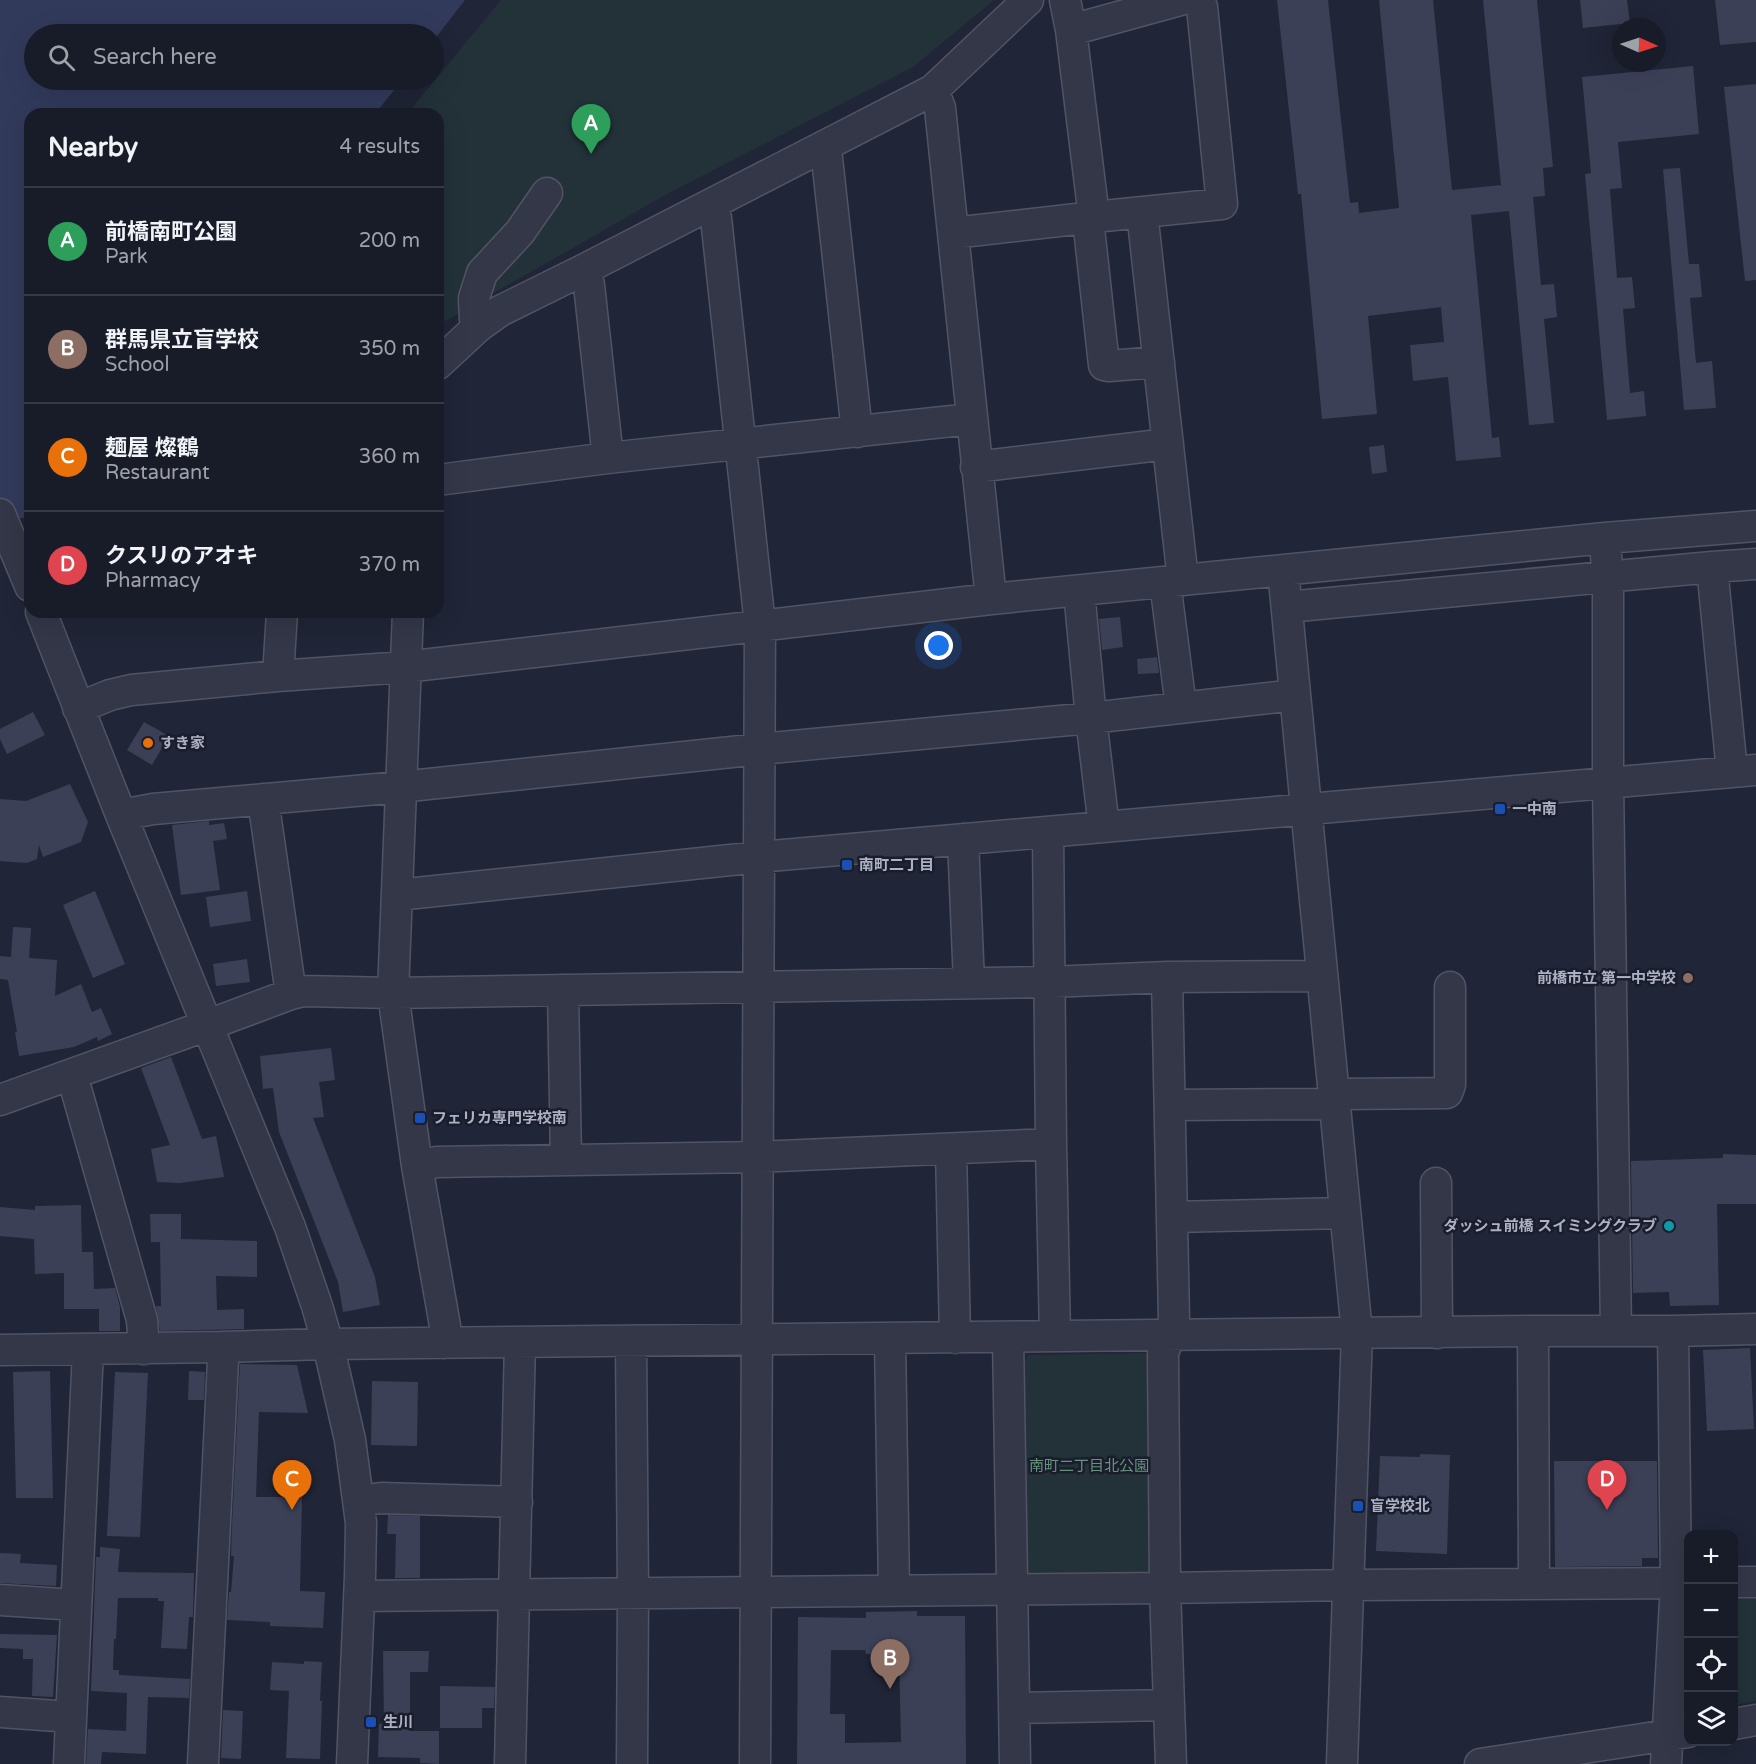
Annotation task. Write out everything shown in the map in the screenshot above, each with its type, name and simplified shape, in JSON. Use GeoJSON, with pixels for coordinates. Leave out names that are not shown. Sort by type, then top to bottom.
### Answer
{"type":"FeatureCollection","features":[{"type":"Feature","properties":{"kind":"street"},"geometry":{"type":"LineString","coordinates":[[444,358],[479,326],[500,311],[933,90],[1028,0]]}},
{"type":"Feature","properties":{"kind":"street"},"geometry":{"type":"LineString","coordinates":[[1065,0],[1071,30],[1094,218],[1089,228],[1104,364],[1109,366],[1159,362]]}},
{"type":"Feature","properties":{"kind":"street"},"geometry":{"type":"LineString","coordinates":[[1071,30],[1180,0]]}},
{"type":"Feature","properties":{"kind":"street"},"geometry":{"type":"LineString","coordinates":[[953,233],[1222,204],[1202,7],[1195,0]]}},
{"type":"Feature","properties":{"kind":"street"},"geometry":{"type":"LineString","coordinates":[[933,90],[940,108],[991,599]]}},
{"type":"Feature","properties":{"kind":"street"},"geometry":{"type":"LineString","coordinates":[[820,148],[827,158],[857,432]]}},
{"type":"Feature","properties":{"kind":"street"},"geometry":{"type":"LineString","coordinates":[[479,326],[475,320],[474,298],[482,273],[520,232],[547,193]]}},
{"type":"Feature","properties":{"kind":"street"},"geometry":{"type":"LineString","coordinates":[[711,204],[716,218],[760,625],[755,1764]]}},
{"type":"Feature","properties":{"kind":"street"},"geometry":{"type":"LineString","coordinates":[[1142,212],[1168,444],[1181,707]]}},
{"type":"Feature","properties":{"kind":"street"},"geometry":{"type":"LineString","coordinates":[[585,269],[589,285],[608,458]]}},
{"type":"Feature","properties":{"kind":"street"},"geometry":{"type":"LineString","coordinates":[[444,479],[608,458],[971,419]]}},
{"type":"Feature","properties":{"kind":"street"},"geometry":{"type":"LineString","coordinates":[[976,467],[1168,444]]}},
{"type":"Feature","properties":{"kind":"street"},"geometry":{"type":"LineString","coordinates":[[0,514],[24,572]]}},
{"type":"Feature","properties":{"kind":"street"},"geometry":{"type":"LineString","coordinates":[[78,708],[131,690],[405,667],[991,599],[1605,538],[1756,526]]}},
{"type":"Feature","properties":{"kind":"street"},"geometry":{"type":"LineString","coordinates":[[1605,538],[1608,577],[1608,783],[1616,1331]]}},
{"type":"Feature","properties":{"kind":"street"},"geometry":{"type":"LineString","coordinates":[[1287,607],[1756,564]]}},
{"type":"Feature","properties":{"kind":"street"},"geometry":{"type":"LineString","coordinates":[[397,895],[759,857],[1744,771],[1712,567]]}},
{"type":"Feature","properties":{"kind":"street"},"geometry":{"type":"LineString","coordinates":[[1283,570],[1357,1333],[1342,1764]]}},
{"type":"Feature","properties":{"kind":"street"},"geometry":{"type":"LineString","coordinates":[[1079,591],[1104,827]]}},
{"type":"Feature","properties":{"kind":"street"},"geometry":{"type":"LineString","coordinates":[[43,618],[121,815],[290,1227],[318,1306],[348,1430],[359,1502],[359,1596],[352,1764]]}},
{"type":"Feature","properties":{"kind":"street"},"geometry":{"type":"LineString","coordinates":[[278,676],[282,618]]}},
{"type":"Feature","properties":{"kind":"street"},"geometry":{"type":"LineString","coordinates":[[408,618],[393,993],[417,1166],[445,1326],[444,1343]]}},
{"type":"Feature","properties":{"kind":"street"},"geometry":{"type":"LineString","coordinates":[[121,815],[153,809],[400,788],[760,749],[1091,718],[1295,694]]}},
{"type":"Feature","properties":{"kind":"street"},"geometry":{"type":"LineString","coordinates":[[263,799],[291,993]]}},
{"type":"Feature","properties":{"kind":"street"},"geometry":{"type":"LineString","coordinates":[[1048,832],[1055,1336]]}},
{"type":"Feature","properties":{"kind":"street"},"geometry":{"type":"LineString","coordinates":[[963,839],[969,983]]}},
{"type":"Feature","properties":{"kind":"street"},"geometry":{"type":"LineString","coordinates":[[0,1100],[291,993],[1322,976]]}},
{"type":"Feature","properties":{"kind":"street"},"geometry":{"type":"LineString","coordinates":[[1167,977],[1174,1320],[1163,1354],[1165,1588],[1171,1764]]}},
{"type":"Feature","properties":{"kind":"street"},"geometry":{"type":"LineString","coordinates":[[1170,1105],[1322,1104],[1341,1095],[1447,1093],[1450,1085],[1450,987]]}},
{"type":"Feature","properties":{"kind":"street"},"geometry":{"type":"LineString","coordinates":[[563,990],[566,1160]]}},
{"type":"Feature","properties":{"kind":"street"},"geometry":{"type":"LineString","coordinates":[[72,1075],[142,1320],[144,1349]]}},
{"type":"Feature","properties":{"kind":"street"},"geometry":{"type":"LineString","coordinates":[[417,1166],[436,1162],[758,1156],[1051,1144]]}},
{"type":"Feature","properties":{"kind":"street"},"geometry":{"type":"LineString","coordinates":[[951,1149],[955,1338]]}},
{"type":"Feature","properties":{"kind":"street"},"geometry":{"type":"LineString","coordinates":[[1436,1183],[1437,1332]]}},
{"type":"Feature","properties":{"kind":"street"},"geometry":{"type":"LineString","coordinates":[[1172,1217],[1345,1213]]}},
{"type":"Feature","properties":{"kind":"street"},"geometry":{"type":"LineString","coordinates":[[0,1350],[328,1344],[1756,1329]]}},
{"type":"Feature","properties":{"kind":"street"},"geometry":{"type":"LineString","coordinates":[[1533,1331],[1534,1584]]}},
{"type":"Feature","properties":{"kind":"street"},"geometry":{"type":"LineString","coordinates":[[1479,1764],[1674,1744],[1682,1583],[1673,1331]]}},
{"type":"Feature","properties":{"kind":"street"},"geometry":{"type":"LineString","coordinates":[[1008,1337],[1015,1764]]}},
{"type":"Feature","properties":{"kind":"street"},"geometry":{"type":"LineString","coordinates":[[890,1338],[894,1590]]}},
{"type":"Feature","properties":{"kind":"street"},"geometry":{"type":"LineString","coordinates":[[631,1341],[632,1764]]}},
{"type":"Feature","properties":{"kind":"street"},"geometry":{"type":"LineString","coordinates":[[510,1764],[520,1342]]}},
{"type":"Feature","properties":{"kind":"street"},"geometry":{"type":"LineString","coordinates":[[203,1764],[222,1347]]}},
{"type":"Feature","properties":{"kind":"street"},"geometry":{"type":"LineString","coordinates":[[69,1764],[88,1350]]}},
{"type":"Feature","properties":{"kind":"street"},"geometry":{"type":"LineString","coordinates":[[359,1502],[381,1498],[517,1502]]}},
{"type":"Feature","properties":{"kind":"street"},"geometry":{"type":"LineString","coordinates":[[1738,1582],[1756,1582]]}},
{"type":"Feature","properties":{"kind":"street"},"geometry":{"type":"LineString","coordinates":[[359,1596],[1349,1584],[1682,1583]]}},
{"type":"Feature","properties":{"kind":"street"},"geometry":{"type":"LineString","coordinates":[[0,1600],[76,1605]]}},
{"type":"Feature","properties":{"kind":"street"},"geometry":{"type":"LineString","coordinates":[[1014,1708],[1169,1705]]}},
{"type":"Feature","properties":{"kind":"street"},"geometry":{"type":"LineString","coordinates":[[0,1712],[71,1717]]}},
{"type":"Feature","properties":{"kind":"street"},"geometry":{"type":"LineString","coordinates":[[1738,1723],[1756,1720]]}},
{"type":"Feature","properties":{"kind":"green space"},"geometry":{"type":"Polygon","coordinates":[[[501,0],[994,0],[913,67],[667,194],[444,322],[444,108],[412,108],[427,90],[444,90],[444,69],[501,0]]]}},
{"type":"Feature","properties":{"kind":"green space","name":"南町二丁目北公園"},"geometry":{"type":"Polygon","coordinates":[[[1147,1353],[1153,1364],[1155,1568],[1147,1576],[1033,1579],[1025,1571],[1022,1364],[1028,1355],[1147,1353]]]}},
{"type":"Feature","properties":{"kind":"green space"},"geometry":{"type":"Polygon","coordinates":[[[1756,1590],[1756,1701],[1738,1704],[1738,1638],[1738,1591],[1756,1590]]]}},
{"type":"Feature","properties":{"kind":"water"},"geometry":{"type":"Polygon","coordinates":[[[0,0],[465,0],[444,27],[444,24],[24,24],[24,90],[394,90],[380,108],[24,108],[24,518],[0,521],[0,0]]]}},
{"type":"Feature","properties":{"kind":"building"},"geometry":{"type":"Polygon","coordinates":[[[1277,0],[1328,0],[1350,203],[1358,202],[1359,213],[1399,208],[1379,0],[1433,0],[1452,190],[1501,185],[1483,0],[1537,0],[1553,167],[1543,168],[1545,196],[1533,197],[1541,285],[1554,284],[1557,317],[1544,319],[1554,423],[1529,425],[1509,211],[1471,215],[1492,438],[1499,437],[1501,457],[1456,461],[1448,377],[1413,381],[1410,345],[1444,342],[1441,307],[1368,316],[1377,414],[1322,419],[1301,194],[1298,194],[1277,0]]]}},
{"type":"Feature","properties":{"kind":"building"},"geometry":{"type":"Polygon","coordinates":[[[1580,0],[1627,0],[1629,18],[1612,18],[1612,25],[1583,28],[1580,0]]]}},
{"type":"Feature","properties":{"kind":"building"},"geometry":{"type":"Polygon","coordinates":[[[1715,0],[1756,0],[1756,42],[1720,45],[1715,0]]]}},
{"type":"Feature","properties":{"kind":"building"},"geometry":{"type":"Polygon","coordinates":[[[1693,66],[1699,134],[1618,142],[1622,188],[1610,189],[1617,278],[1632,277],[1635,308],[1623,309],[1630,393],[1644,391],[1646,416],[1607,420],[1585,174],[1591,173],[1582,77],[1632,72],[1666,72],[1666,69],[1693,66]]]}},
{"type":"Feature","properties":{"kind":"building"},"geometry":{"type":"Polygon","coordinates":[[[1756,84],[1756,280],[1745,281],[1724,87],[1756,84]]]}},
{"type":"Feature","properties":{"kind":"building"},"geometry":{"type":"Polygon","coordinates":[[[1680,168],[1689,264],[1699,264],[1702,297],[1690,298],[1696,363],[1712,361],[1716,408],[1684,410],[1663,169],[1680,168]]]}},
{"type":"Feature","properties":{"kind":"building"},"geometry":{"type":"Polygon","coordinates":[[[1384,445],[1387,472],[1372,474],[1369,447],[1384,445]]]}},
{"type":"Feature","properties":{"kind":"building"},"geometry":{"type":"Polygon","coordinates":[[[1120,617],[1123,647],[1102,650],[1099,619],[1120,617]]]}},
{"type":"Feature","properties":{"kind":"building"},"geometry":{"type":"Polygon","coordinates":[[[1157,657],[1159,673],[1138,674],[1137,659],[1157,657]]]}},
{"type":"Feature","properties":{"kind":"building"},"geometry":{"type":"Polygon","coordinates":[[[33,712],[45,735],[7,754],[0,739],[0,729],[33,712]]]}},
{"type":"Feature","properties":{"kind":"building","name":"すき家"},"geometry":{"type":"Polygon","coordinates":[[[144,722],[169,736],[152,765],[127,750],[144,722]]]}},
{"type":"Feature","properties":{"kind":"building"},"geometry":{"type":"Polygon","coordinates":[[[70,784],[88,822],[81,842],[43,857],[39,845],[37,859],[27,863],[0,861],[0,799],[26,801],[70,784]]]}},
{"type":"Feature","properties":{"kind":"building"},"geometry":{"type":"Polygon","coordinates":[[[209,821],[209,825],[224,823],[227,839],[213,841],[220,890],[181,895],[172,825],[209,821]]]}},
{"type":"Feature","properties":{"kind":"building"},"geometry":{"type":"Polygon","coordinates":[[[95,891],[125,964],[93,978],[63,905],[95,891]]]}},
{"type":"Feature","properties":{"kind":"building"},"geometry":{"type":"Polygon","coordinates":[[[247,891],[251,921],[210,927],[206,897],[247,891]]]}},
{"type":"Feature","properties":{"kind":"building"},"geometry":{"type":"Polygon","coordinates":[[[13,927],[31,928],[29,958],[57,960],[55,996],[81,984],[92,1012],[101,1008],[112,1034],[98,1041],[97,1037],[74,1047],[19,1056],[8,980],[0,979],[0,956],[11,957],[13,927]]]}},
{"type":"Feature","properties":{"kind":"building"},"geometry":{"type":"Polygon","coordinates":[[[247,959],[250,982],[216,986],[213,964],[247,959]]]}},
{"type":"Feature","properties":{"kind":"building"},"geometry":{"type":"Polygon","coordinates":[[[331,1048],[335,1080],[319,1082],[324,1117],[313,1118],[375,1277],[380,1305],[343,1312],[338,1282],[279,1132],[273,1088],[263,1089],[260,1056],[331,1048]]]}},
{"type":"Feature","properties":{"kind":"building"},"geometry":{"type":"Polygon","coordinates":[[[171,1057],[202,1139],[216,1136],[224,1177],[180,1183],[157,1182],[151,1149],[170,1145],[141,1068],[171,1057]]]}},
{"type":"Feature","properties":{"kind":"building","name":"ダッシュ前橋 スイミングクラブ"},"geometry":{"type":"Polygon","coordinates":[[[1723,1154],[1756,1155],[1756,1204],[1717,1204],[1719,1305],[1670,1306],[1669,1292],[1633,1293],[1631,1161],[1723,1158],[1723,1154]]]}},
{"type":"Feature","properties":{"kind":"building"},"geometry":{"type":"Polygon","coordinates":[[[81,1205],[82,1252],[93,1252],[94,1289],[115,1288],[120,1307],[120,1331],[99,1331],[99,1309],[64,1309],[64,1273],[35,1274],[34,1239],[0,1236],[0,1207],[35,1210],[35,1206],[81,1205]]]}},
{"type":"Feature","properties":{"kind":"building"},"geometry":{"type":"Polygon","coordinates":[[[150,1214],[181,1214],[181,1239],[257,1241],[257,1277],[216,1276],[217,1310],[244,1309],[244,1329],[160,1331],[156,1306],[161,1306],[160,1242],[151,1242],[150,1214]]]}},
{"type":"Feature","properties":{"kind":"building"},"geometry":{"type":"Polygon","coordinates":[[[1750,1348],[1754,1429],[1707,1431],[1703,1350],[1750,1348]]]}},
{"type":"Feature","properties":{"kind":"building"},"geometry":{"type":"Polygon","coordinates":[[[240,1364],[297,1365],[308,1413],[259,1412],[256,1497],[302,1497],[300,1591],[325,1592],[323,1628],[270,1626],[270,1622],[227,1620],[234,1556],[231,1556],[240,1364]]]}},
{"type":"Feature","properties":{"kind":"building"},"geometry":{"type":"Polygon","coordinates":[[[50,1371],[53,1498],[16,1498],[13,1372],[50,1371]]]}},
{"type":"Feature","properties":{"kind":"building"},"geometry":{"type":"Polygon","coordinates":[[[189,1371],[205,1372],[204,1400],[188,1400],[189,1371]]]}},
{"type":"Feature","properties":{"kind":"building"},"geometry":{"type":"Polygon","coordinates":[[[115,1372],[148,1373],[140,1537],[107,1536],[115,1372]]]}},
{"type":"Feature","properties":{"kind":"building"},"geometry":{"type":"Polygon","coordinates":[[[372,1381],[418,1382],[417,1446],[371,1445],[372,1381]]]}},
{"type":"Feature","properties":{"kind":"building"},"geometry":{"type":"Polygon","coordinates":[[[1420,1454],[1450,1455],[1447,1554],[1376,1551],[1380,1456],[1420,1457],[1420,1454]]]}},
{"type":"Feature","properties":{"kind":"building"},"geometry":{"type":"Polygon","coordinates":[[[1554,1461],[1657,1461],[1658,1558],[1642,1558],[1642,1566],[1555,1567],[1554,1461]]]}},
{"type":"Feature","properties":{"kind":"building"},"geometry":{"type":"Polygon","coordinates":[[[388,1515],[420,1516],[420,1578],[395,1578],[396,1534],[387,1534],[388,1515]]]}},
{"type":"Feature","properties":{"kind":"building"},"geometry":{"type":"Polygon","coordinates":[[[100,1547],[120,1549],[118,1572],[194,1573],[193,1617],[189,1617],[187,1649],[161,1648],[164,1601],[158,1601],[158,1598],[118,1598],[116,1639],[114,1639],[113,1670],[119,1670],[119,1675],[190,1679],[189,1698],[148,1697],[146,1754],[102,1752],[101,1764],[86,1764],[88,1729],[126,1731],[127,1693],[91,1691],[96,1557],[100,1557],[100,1547]]]}},
{"type":"Feature","properties":{"kind":"building"},"geometry":{"type":"Polygon","coordinates":[[[0,1553],[21,1554],[20,1563],[57,1565],[56,1586],[0,1583],[0,1553]]]}},
{"type":"Feature","properties":{"kind":"building"},"geometry":{"type":"Polygon","coordinates":[[[917,1611],[917,1616],[965,1616],[966,1764],[797,1764],[798,1617],[866,1618],[866,1612],[917,1611]],[[831,1650],[830,1714],[845,1714],[845,1743],[901,1742],[899,1655],[866,1654],[865,1650],[831,1650]]]}},
{"type":"Feature","properties":{"kind":"building"},"geometry":{"type":"Polygon","coordinates":[[[0,1634],[57,1635],[53,1697],[32,1696],[33,1659],[23,1659],[23,1649],[0,1648],[0,1634]]]}},
{"type":"Feature","properties":{"kind":"building"},"geometry":{"type":"Polygon","coordinates":[[[383,1651],[429,1651],[428,1672],[410,1672],[410,1731],[439,1731],[439,1764],[420,1763],[420,1758],[378,1757],[379,1724],[384,1724],[383,1651]]]}},
{"type":"Feature","properties":{"kind":"building"},"geometry":{"type":"Polygon","coordinates":[[[304,1661],[322,1662],[320,1759],[286,1758],[289,1691],[270,1690],[272,1662],[304,1664],[304,1661]]]}},
{"type":"Feature","properties":{"kind":"building"},"geometry":{"type":"Polygon","coordinates":[[[440,1686],[495,1687],[494,1708],[482,1708],[482,1728],[440,1728],[440,1686]]]}},
{"type":"Feature","properties":{"kind":"building"},"geometry":{"type":"Polygon","coordinates":[[[223,1710],[243,1711],[241,1759],[221,1758],[223,1710]]]}},
{"type":"Feature","properties":{"kind":"place","name":"前橋南町公園"},"geometry":{"type":"Point","coordinates":[591,154]}},
{"type":"Feature","properties":{"kind":"place","name":"すき家"},"geometry":{"type":"Point","coordinates":[148,743]}},
{"type":"Feature","properties":{"kind":"place","name":"一中南"},"geometry":{"type":"Point","coordinates":[1500,809]}},
{"type":"Feature","properties":{"kind":"place","name":"南町二丁目"},"geometry":{"type":"Point","coordinates":[847,865]}},
{"type":"Feature","properties":{"kind":"place","name":"前橋市立 第一中学校"},"geometry":{"type":"Point","coordinates":[1688,978]}},
{"type":"Feature","properties":{"kind":"place","name":"フェリカ専門学校南"},"geometry":{"type":"Point","coordinates":[420,1118]}},
{"type":"Feature","properties":{"kind":"place","name":"ダッシュ前橋 スイミングクラブ"},"geometry":{"type":"Point","coordinates":[1669,1226]}},
{"type":"Feature","properties":{"kind":"place","name":"盲学校北"},"geometry":{"type":"Point","coordinates":[1358,1506]}},
{"type":"Feature","properties":{"kind":"place","name":"麺屋 燦鶴"},"geometry":{"type":"Point","coordinates":[292,1510]}},
{"type":"Feature","properties":{"kind":"place","name":"クスリのアオキ"},"geometry":{"type":"Point","coordinates":[1607,1510]}},
{"type":"Feature","properties":{"kind":"place","name":"群馬県立盲学校"},"geometry":{"type":"Point","coordinates":[890,1689]}},
{"type":"Feature","properties":{"kind":"place","name":"生川"},"geometry":{"type":"Point","coordinates":[371,1722]}}]}
